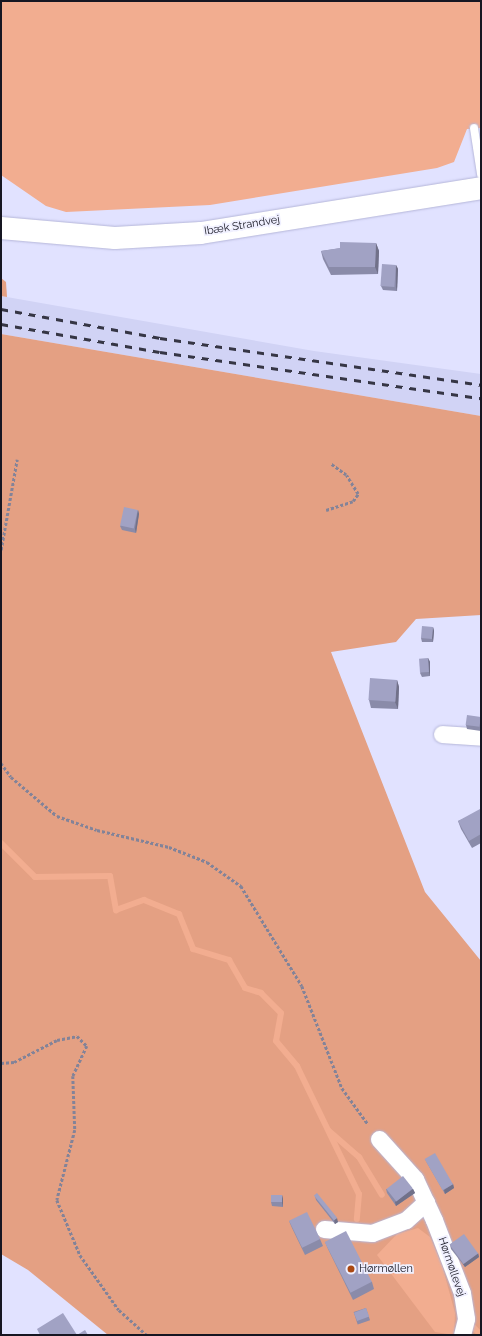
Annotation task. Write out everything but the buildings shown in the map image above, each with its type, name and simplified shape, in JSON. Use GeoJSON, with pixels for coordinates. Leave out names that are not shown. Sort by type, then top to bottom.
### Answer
{"type":"FeatureCollection","features":[{"type":"Feature","properties":{"kind":"street","name":"Ibæk Strandvej"},"geometry":{"type":"LineString","coordinates":[[1,228],[115,238],[194,233],[481,188]]}},
{"type":"Feature","properties":{"kind":"street"},"geometry":{"type":"LineString","coordinates":[[442,734],[481,737]]}},
{"type":"Feature","properties":{"kind":"street","name":"Hørmøllevej"},"geometry":{"type":"LineString","coordinates":[[379,1139],[415,1179],[426,1202],[462,1293],[466,1319],[462,1335]]}},
{"type":"Feature","properties":{"kind":"street"},"geometry":{"type":"LineString","coordinates":[[324,1229],[372,1233],[406,1220],[426,1202]]}},
{"type":"Feature","properties":{"kind":"lane"},"geometry":{"type":"LineString","coordinates":[[474,128],[481,174]]}},
{"type":"Feature","properties":{"kind":"path"},"geometry":{"type":"LineString","coordinates":[[1,550],[18,459]]}},
{"type":"Feature","properties":{"kind":"path"},"geometry":{"type":"LineString","coordinates":[[326,510],[353,501],[358,494],[346,475],[331,464]]}},
{"type":"Feature","properties":{"kind":"path"},"geometry":{"type":"LineString","coordinates":[[1,763],[11,777],[57,816],[97,830],[169,847],[207,862],[241,886],[302,986],[342,1088],[379,1139]]}},
{"type":"Feature","properties":{"kind":"path"},"geometry":{"type":"LineString","coordinates":[[1,1063],[14,1062],[57,1040],[77,1036],[87,1046],[73,1076],[75,1130],[57,1200],[80,1255],[119,1310],[147,1335]]}},
{"type":"Feature","properties":{"kind":"shaded area"},"geometry":{"type":"Polygon","coordinates":[[[1,1],[481,1],[481,128],[467,129],[454,162],[437,168],[210,205],[66,212],[46,206],[1,175],[1,1]]]}},
{"type":"Feature","properties":{"kind":"shaded area"},"geometry":{"type":"Polygon","coordinates":[[[1,278],[6,282],[7,297],[1,296],[1,278]]]}},
{"type":"Feature","properties":{"kind":"shaded area"},"geometry":{"type":"Polygon","coordinates":[[[1,296],[314,351],[481,374],[481,416],[1,334],[1,296]]]}},
{"type":"Feature","properties":{"kind":"shaded area"},"geometry":{"type":"Polygon","coordinates":[[[1,334],[481,416],[481,615],[416,619],[396,642],[331,652],[425,892],[481,961],[481,1335],[108,1335],[28,1270],[1,1254],[1,334]]]}},
{"type":"Feature","properties":{"kind":"shaded area"},"geometry":{"type":"Polygon","coordinates":[[[418,1228],[430,1237],[442,1265],[455,1313],[454,1335],[435,1332],[377,1255],[397,1234],[418,1228]]]}},
{"type":"Feature","properties":{"kind":"waterway"},"geometry":{"type":"LineString","coordinates":[[1,843],[35,877],[110,876],[116,910],[144,900],[179,914],[193,949],[229,960],[245,988],[261,993],[281,1013],[276,1041],[297,1066],[359,1194],[357,1219]]}},
{"type":"Feature","properties":{"kind":"waterway"},"geometry":{"type":"LineString","coordinates":[[329,1131],[359,1157],[382,1195]]}},
{"type":"Feature","properties":{"kind":"waterway"},"geometry":{"type":"LineString","coordinates":[[470,1324],[481,1335]]}},
{"type":"Feature","properties":{"kind":"railway"},"geometry":{"type":"LineString","coordinates":[[1,309],[160,338],[481,385]]}},
{"type":"Feature","properties":{"kind":"railway"},"geometry":{"type":"LineString","coordinates":[[1,324],[160,352],[481,398]]}},
{"type":"Feature","properties":{"kind":"place","name":"Hørmøllen"},"geometry":{"type":"Point","coordinates":[351,1269]}}]}
